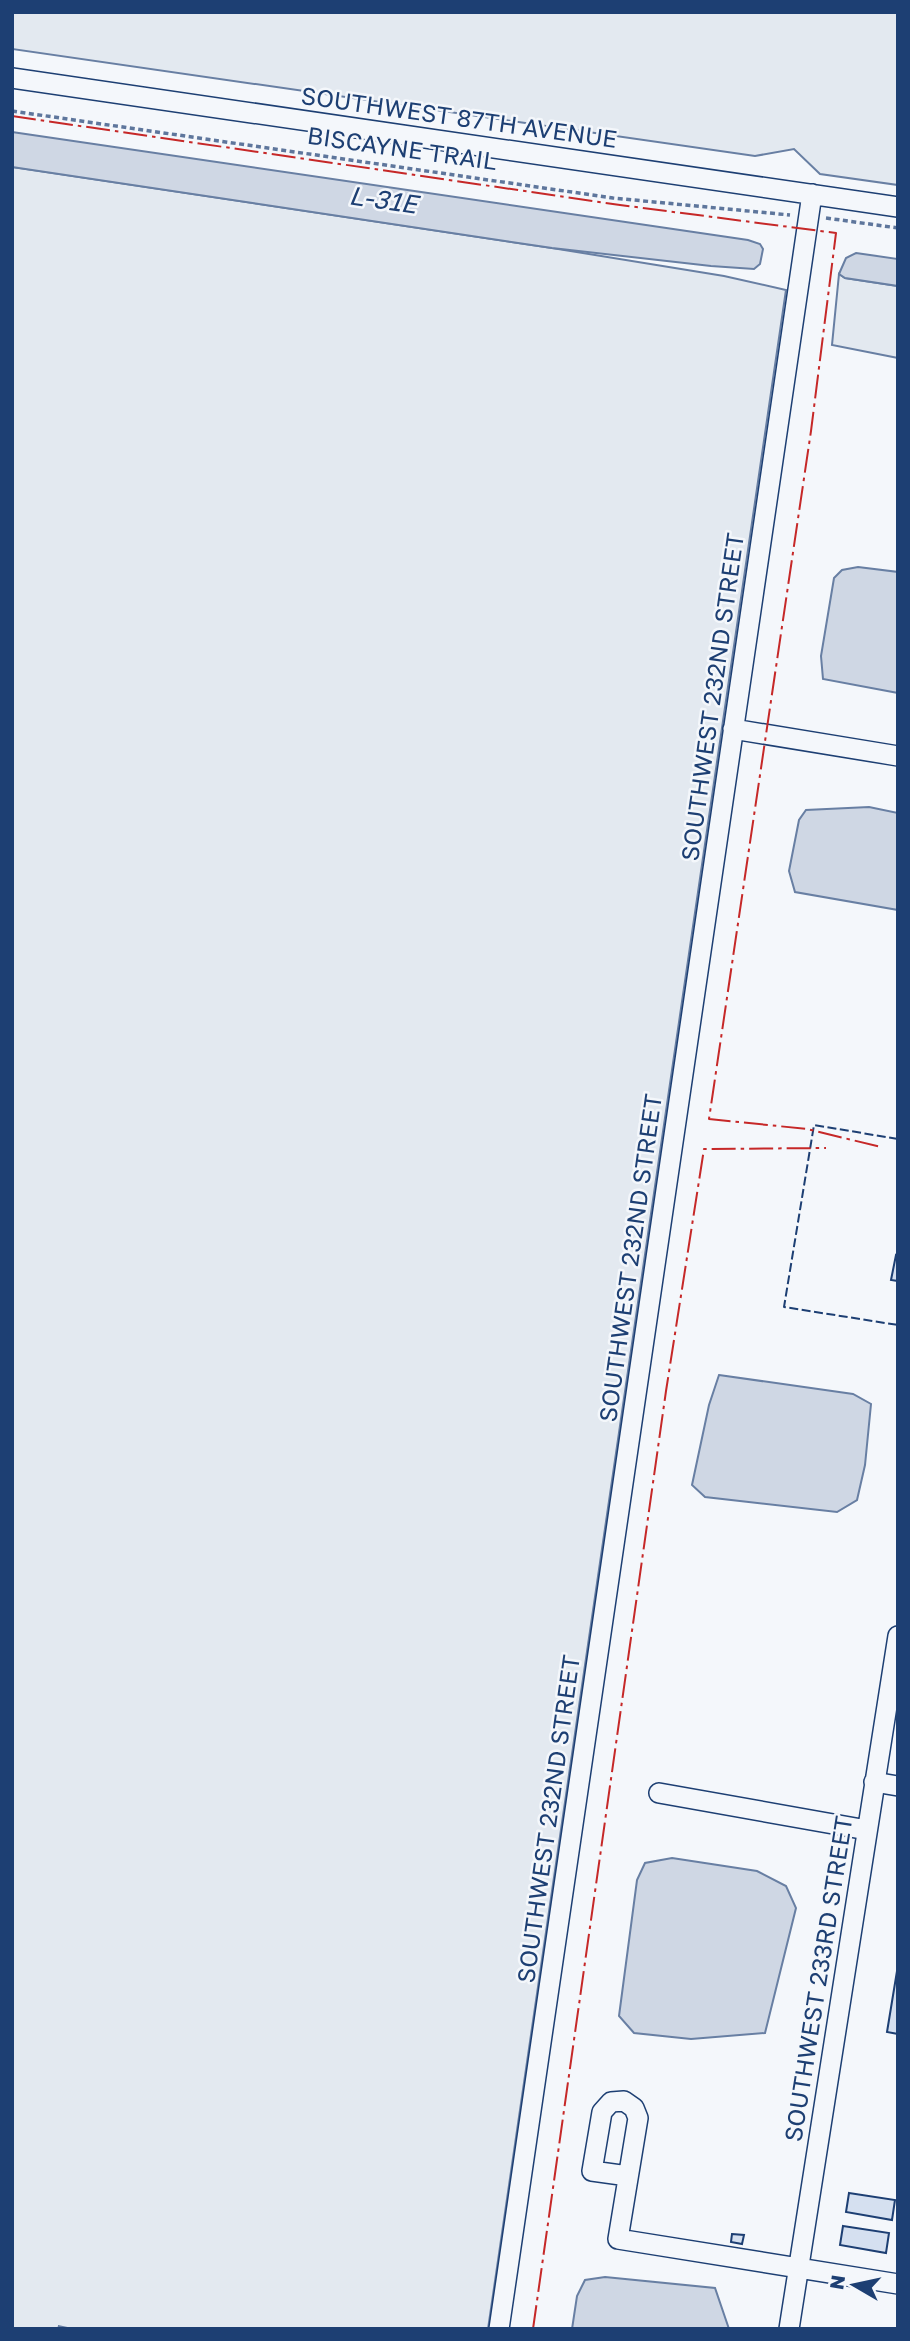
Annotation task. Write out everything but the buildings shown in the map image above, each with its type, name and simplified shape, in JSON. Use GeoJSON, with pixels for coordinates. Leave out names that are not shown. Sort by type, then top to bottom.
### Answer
{"type":"FeatureCollection","features":[{"type":"Feature","properties":{"kind":"street","name":"SOUTHWEST 87TH AVENUE"},"geometry":{"type":"LineString","coordinates":[[12,78],[898,207]]}},
{"type":"Feature","properties":{"kind":"street","name":"SOUTHWEST 232ND STREET"},"geometry":{"type":"LineString","coordinates":[[499,2329],[812,194]]}},
{"type":"Feature","properties":{"kind":"street"},"geometry":{"type":"LineString","coordinates":[[733,730],[898,756]]}},
{"type":"Feature","properties":{"kind":"street","name":"SOUTHWEST 233RD STREET"},"geometry":{"type":"LineString","coordinates":[[789,2329],[898,1636]]}},
{"type":"Feature","properties":{"kind":"street"},"geometry":{"type":"LineString","coordinates":[[874,1782],[898,1786]]}},
{"type":"Feature","properties":{"kind":"street"},"geometry":{"type":"LineString","coordinates":[[659,1793],[867,1830]]}},
{"type":"Feature","properties":{"kind":"street"},"geometry":{"type":"LineString","coordinates":[[628,2176],[618,2239],[898,2284]]}},
{"type":"Feature","properties":{"kind":"path","name":"BISCAYNE TRAIL"},"geometry":{"type":"LineString","coordinates":[[12,111],[613,198],[788,215]]}},
{"type":"Feature","properties":{"kind":"path"},"geometry":{"type":"LineString","coordinates":[[838,219],[898,228]]}},
{"type":"Feature","properties":{"kind":"shaded area"},"geometry":{"type":"Polygon","coordinates":[[[12,12],[898,12],[898,185],[820,174],[794,149],[755,156],[12,49],[12,12]]]}},
{"type":"Feature","properties":{"kind":"shaded area"},"geometry":{"type":"Polygon","coordinates":[[[12,167],[552,248],[724,276],[786,290],[488,2329],[72,2329],[58,2326],[65,2329],[12,2329],[12,167]]]}},
{"type":"Feature","properties":{"kind":"shaded area"},"geometry":{"type":"Polygon","coordinates":[[[839,274],[845,278],[898,286],[898,358],[832,345],[839,274]]]}},
{"type":"Feature","properties":{"kind":"water","name":"L-31E"},"geometry":{"type":"Polygon","coordinates":[[[12,132],[748,240],[760,244],[763,249],[760,264],[754,269],[711,266],[552,248],[12,167],[12,132]]]}},
{"type":"Feature","properties":{"kind":"water"},"geometry":{"type":"Polygon","coordinates":[[[856,253],[898,259],[898,286],[845,278],[839,274],[846,258],[856,253]]]}},
{"type":"Feature","properties":{"kind":"water"},"geometry":{"type":"Polygon","coordinates":[[[858,567],[898,572],[898,693],[823,679],[821,656],[834,578],[842,570],[858,567]]]}},
{"type":"Feature","properties":{"kind":"water"},"geometry":{"type":"Polygon","coordinates":[[[869,807],[898,813],[898,910],[795,892],[789,871],[799,820],[806,810],[869,807]]]}},
{"type":"Feature","properties":{"kind":"water"},"geometry":{"type":"Polygon","coordinates":[[[719,1375],[853,1394],[871,1404],[865,1465],[857,1500],[837,1512],[705,1497],[692,1485],[709,1405],[719,1375]]]}},
{"type":"Feature","properties":{"kind":"water"},"geometry":{"type":"Polygon","coordinates":[[[672,1858],[757,1871],[786,1886],[796,1908],[765,2033],[691,2039],[634,2033],[619,2016],[637,1880],[645,1863],[672,1858]]]}},
{"type":"Feature","properties":{"kind":"water"},"geometry":{"type":"Polygon","coordinates":[[[605,2277],[715,2288],[729,2329],[572,2329],[577,2296],[585,2280],[605,2277]]]}},
{"type":"Feature","properties":{"kind":"fence"},"geometry":{"type":"LineString","coordinates":[[898,1139],[814,1125],[784,1307],[898,1325]]}},
{"type":"Feature","properties":{"kind":"power"},"geometry":{"type":"LineString","coordinates":[[12,116],[620,205],[836,233],[811,431],[709,1119],[807,1129],[881,1147]]}},
{"type":"Feature","properties":{"kind":"power"},"geometry":{"type":"LineString","coordinates":[[533,2329],[666,1391],[704,1149],[826,1148]]}}]}
